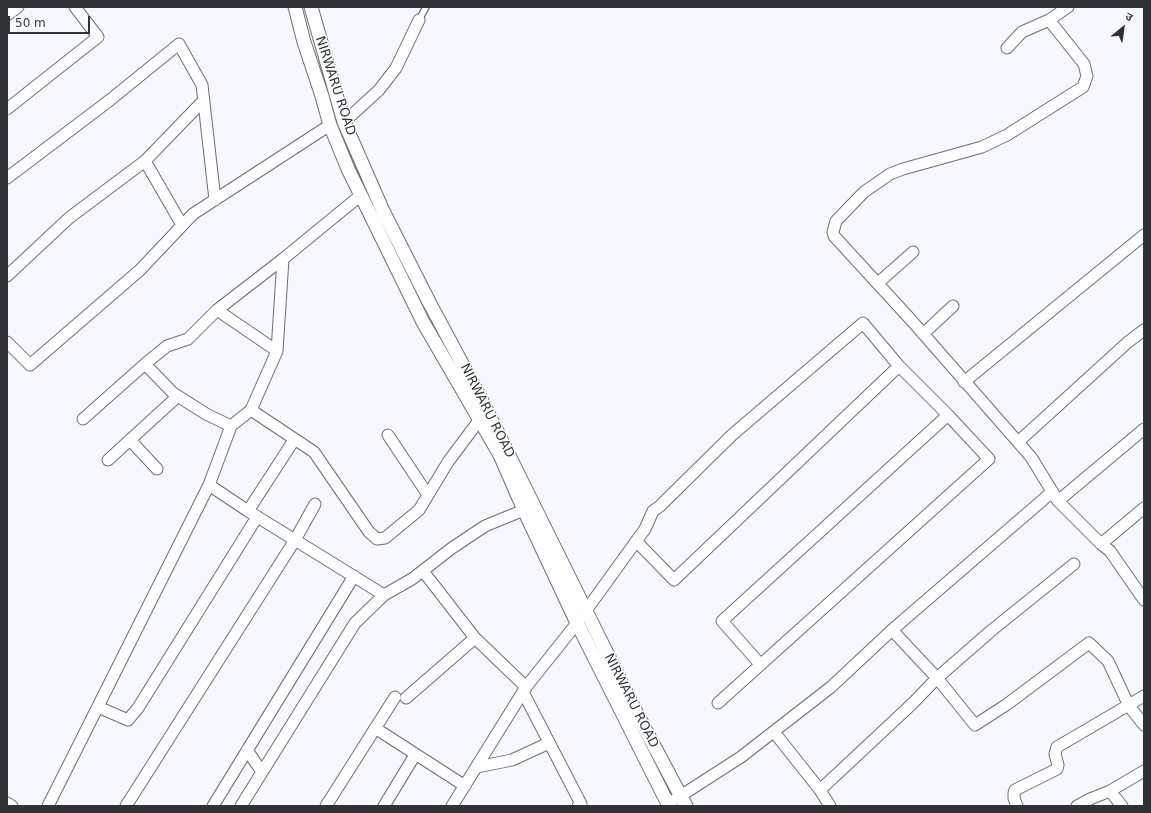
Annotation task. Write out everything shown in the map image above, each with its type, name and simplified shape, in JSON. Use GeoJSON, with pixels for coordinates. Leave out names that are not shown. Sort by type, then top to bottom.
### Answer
{"type":"FeatureCollection","features":[{"type":"Feature","properties":{"kind":"street"},"geometry":{"type":"LineString","coordinates":[[7,15],[18,7]]}},
{"type":"Feature","properties":{"kind":"street"},"geometry":{"type":"LineString","coordinates":[[7,109],[98,37],[75,7]]}},
{"type":"Feature","properties":{"kind":"street","name":"NIRWARU ROAD"},"geometry":{"type":"LineString","coordinates":[[295,7],[304,42],[322,96],[330,126],[348,169],[423,322],[500,455],[577,623],[668,805]]}},
{"type":"Feature","properties":{"kind":"street","name":"NIRWARU ROAD"},"geometry":{"type":"LineString","coordinates":[[311,7],[344,122],[383,211],[429,302],[480,397],[636,712],[683,801]]}},
{"type":"Feature","properties":{"kind":"street"},"geometry":{"type":"LineString","coordinates":[[1006,48],[1022,32],[1049,20],[1068,7]]}},
{"type":"Feature","properties":{"kind":"street"},"geometry":{"type":"LineString","coordinates":[[7,342],[30,365],[140,270],[193,214],[330,126],[344,122],[379,90],[396,68],[419,20]]}},
{"type":"Feature","properties":{"kind":"street"},"geometry":{"type":"LineString","coordinates":[[1049,20],[1084,64],[1087,76],[1083,87],[1007,135],[982,146],[902,169],[890,174],[864,192],[836,221],[833,228],[834,236],[923,334],[1031,457],[1055,496],[1101,544],[1110,551],[1143,595]]}},
{"type":"Feature","properties":{"kind":"street"},"geometry":{"type":"LineString","coordinates":[[7,178],[110,100],[179,44],[202,85],[214,200]]}},
{"type":"Feature","properties":{"kind":"street"},"geometry":{"type":"LineString","coordinates":[[7,276],[69,218],[145,161],[203,101]]}},
{"type":"Feature","properties":{"kind":"street"},"geometry":{"type":"LineString","coordinates":[[145,161],[182,225]]}},
{"type":"Feature","properties":{"kind":"street"},"geometry":{"type":"LineString","coordinates":[[83,419],[167,346],[188,339],[217,310],[283,259],[361,195]]}},
{"type":"Feature","properties":{"kind":"street"},"geometry":{"type":"LineString","coordinates":[[964,382],[1142,240]]}},
{"type":"Feature","properties":{"kind":"street"},"geometry":{"type":"LineString","coordinates":[[878,284],[913,252]]}},
{"type":"Feature","properties":{"kind":"street"},"geometry":{"type":"LineString","coordinates":[[48,806],[208,485],[231,426],[251,410],[277,351],[283,259]]}},
{"type":"Feature","properties":{"kind":"street"},"geometry":{"type":"LineString","coordinates":[[923,334],[953,306]]}},
{"type":"Feature","properties":{"kind":"street"},"geometry":{"type":"LineString","coordinates":[[217,310],[277,351]]}},
{"type":"Feature","properties":{"kind":"street"},"geometry":{"type":"LineString","coordinates":[[452,806],[525,690],[577,623],[645,529],[653,511],[660,506],[732,435],[863,323],[899,366],[989,459],[718,703]]}},
{"type":"Feature","properties":{"kind":"street"},"geometry":{"type":"LineString","coordinates":[[1018,442],[1128,342],[1144,330]]}},
{"type":"Feature","properties":{"kind":"street"},"geometry":{"type":"LineString","coordinates":[[145,364],[173,393],[206,414],[231,426]]}},
{"type":"Feature","properties":{"kind":"street"},"geometry":{"type":"LineString","coordinates":[[636,541],[674,580],[899,366]]}},
{"type":"Feature","properties":{"kind":"street"},"geometry":{"type":"LineString","coordinates":[[108,460],[178,396]]}},
{"type":"Feature","properties":{"kind":"street"},"geometry":{"type":"LineString","coordinates":[[251,410],[314,452],[369,532],[377,539],[385,538],[419,510],[448,462],[480,419]]}},
{"type":"Feature","properties":{"kind":"street"},"geometry":{"type":"LineString","coordinates":[[760,664],[722,621],[948,415]]}},
{"type":"Feature","properties":{"kind":"street"},"geometry":{"type":"LineString","coordinates":[[668,805],[683,801],[774,732],[831,687],[892,630],[1055,496],[1142,433]]}},
{"type":"Feature","properties":{"kind":"street"},"geometry":{"type":"LineString","coordinates":[[388,435],[428,495]]}},
{"type":"Feature","properties":{"kind":"street"},"geometry":{"type":"LineString","coordinates":[[130,440],[157,469]]}},
{"type":"Feature","properties":{"kind":"street"},"geometry":{"type":"LineString","coordinates":[[98,707],[128,720],[138,708],[294,440]]}},
{"type":"Feature","properties":{"kind":"street"},"geometry":{"type":"LineString","coordinates":[[208,485],[252,514],[384,595]]}},
{"type":"Feature","properties":{"kind":"street"},"geometry":{"type":"LineString","coordinates":[[126,806],[295,540],[316,504]]}},
{"type":"Feature","properties":{"kind":"street"},"geometry":{"type":"LineString","coordinates":[[1101,544],[1144,508]]}},
{"type":"Feature","properties":{"kind":"street"},"geometry":{"type":"LineString","coordinates":[[241,806],[355,623],[384,595],[412,579],[452,548],[485,526],[524,510]]}},
{"type":"Feature","properties":{"kind":"street"},"geometry":{"type":"LineString","coordinates":[[820,790],[937,678],[992,630],[1074,564]]}},
{"type":"Feature","properties":{"kind":"street"},"geometry":{"type":"LineString","coordinates":[[423,571],[475,638],[525,690],[549,743],[581,804],[578,806]]}},
{"type":"Feature","properties":{"kind":"street"},"geometry":{"type":"LineString","coordinates":[[212,806],[354,576]]}},
{"type":"Feature","properties":{"kind":"street"},"geometry":{"type":"LineString","coordinates":[[892,630],[937,678],[975,725],[1006,705],[1089,643],[1108,661],[1128,706],[1144,725]]}},
{"type":"Feature","properties":{"kind":"street"},"geometry":{"type":"LineString","coordinates":[[326,806],[375,728],[400,698],[475,638]]}},
{"type":"Feature","properties":{"kind":"street"},"geometry":{"type":"LineString","coordinates":[[1017,806],[1014,798],[1014,793],[1016,790],[1057,769],[1058,765],[1055,754],[1057,747],[1144,696]]}},
{"type":"Feature","properties":{"kind":"street"},"geometry":{"type":"LineString","coordinates":[[375,728],[465,786]]}},
{"type":"Feature","properties":{"kind":"street"},"geometry":{"type":"LineString","coordinates":[[774,732],[820,790],[830,806]]}},
{"type":"Feature","properties":{"kind":"street"},"geometry":{"type":"LineString","coordinates":[[477,767],[512,760],[549,743]]}},
{"type":"Feature","properties":{"kind":"street"},"geometry":{"type":"LineString","coordinates":[[247,750],[262,772]]}},
{"type":"Feature","properties":{"kind":"street"},"geometry":{"type":"LineString","coordinates":[[384,806],[415,755]]}},
{"type":"Feature","properties":{"kind":"street"},"geometry":{"type":"LineString","coordinates":[[1077,806],[1093,802],[1144,771]]}},
{"type":"Feature","properties":{"kind":"street"},"geometry":{"type":"LineString","coordinates":[[1110,791],[1122,806]]}},
{"type":"Feature","properties":{"kind":"street"},"geometry":{"type":"LineString","coordinates":[[7,803],[12,806]]}},
{"type":"Feature","properties":{"kind":"lane"},"geometry":{"type":"LineString","coordinates":[[419,20],[426,7]]}}]}
